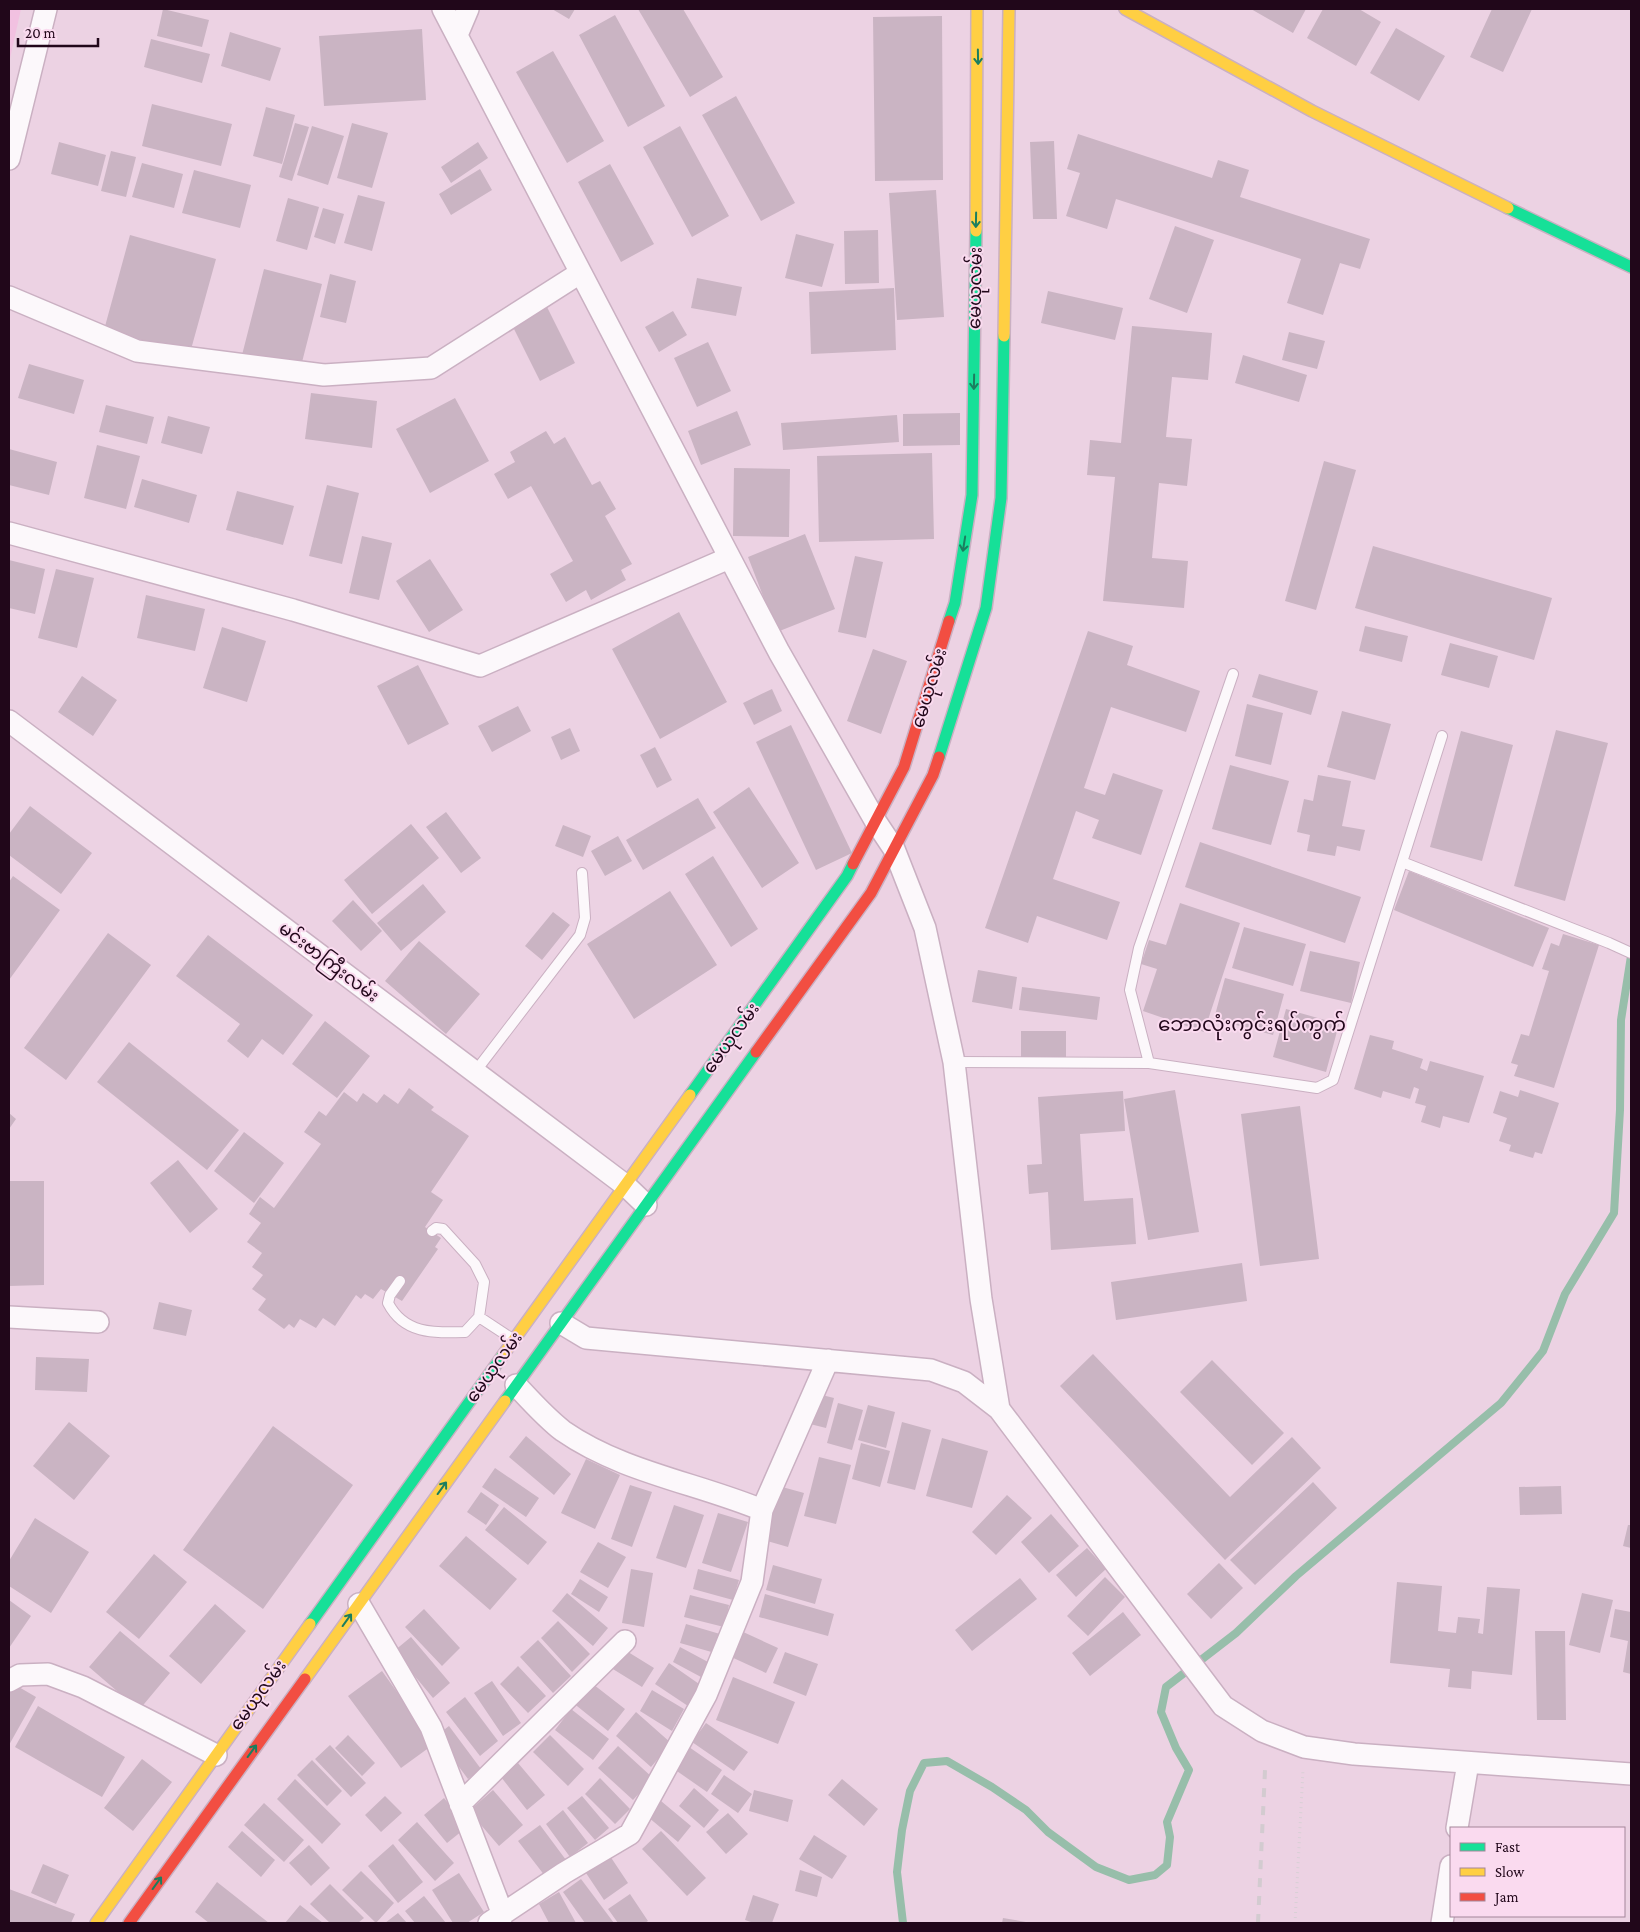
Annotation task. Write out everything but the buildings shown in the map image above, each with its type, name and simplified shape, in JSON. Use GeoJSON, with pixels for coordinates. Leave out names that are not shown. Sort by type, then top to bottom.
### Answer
{"type":"FeatureCollection","features":[{"type":"Feature","properties":{"kind":"main road","name":"မေယုလမ်း"},"geometry":{"type":"LineString","coordinates":[[96,1923],[216,1755],[526,1347],[625,1185],[847,876],[904,767],[955,603],[972,495],[978,68],[977,9]]}},
{"type":"Feature","properties":{"kind":"main road","name":"မေယုလမ်း"},"geometry":{"type":"LineString","coordinates":[[129,1923],[516,1385],[526,1347],[561,1324],[871,893],[933,775],[986,608],[1001,498],[1009,9]]}},
{"type":"Feature","properties":{"kind":"main road"},"geometry":{"type":"LineString","coordinates":[[1125,9],[1242,75],[1405,159],[1631,267]]}},
{"type":"Feature","properties":{"kind":"street"},"geometry":{"type":"LineString","coordinates":[[9,159],[46,9]]}},
{"type":"Feature","properties":{"kind":"street"},"geometry":{"type":"LineString","coordinates":[[443,9],[778,652],[876,822],[894,849],[925,928],[954,1062],[981,1299],[999,1409]]}},
{"type":"Feature","properties":{"kind":"street"},"geometry":{"type":"LineString","coordinates":[[457,35],[468,9]]}},
{"type":"Feature","properties":{"kind":"street"},"geometry":{"type":"LineString","coordinates":[[9,297],[137,351],[324,375],[431,368],[580,273]]}},
{"type":"Feature","properties":{"kind":"street"},"geometry":{"type":"LineString","coordinates":[[9,533],[293,610],[480,666],[729,558]]}},
{"type":"Feature","properties":{"kind":"street","name":"မင်းဗာကြီးလမ်း"},"geometry":{"type":"LineString","coordinates":[[9,721],[625,1185],[646,1205]]}},
{"type":"Feature","properties":{"kind":"street"},"geometry":{"type":"LineString","coordinates":[[9,1317],[98,1322]]}},
{"type":"Feature","properties":{"kind":"street"},"geometry":{"type":"LineString","coordinates":[[561,1324],[586,1338],[931,1370],[964,1382],[999,1409],[1223,1706],[1262,1731],[1304,1747],[1354,1754],[1631,1774]]}},
{"type":"Feature","properties":{"kind":"street"},"geometry":{"type":"LineString","coordinates":[[359,1604],[431,1727],[460,1804],[496,1919],[564,1873],[630,1834],[706,1695],[752,1582],[762,1510],[828,1360]]}},
{"type":"Feature","properties":{"kind":"street"},"geometry":{"type":"LineString","coordinates":[[516,1385],[563,1431],[605,1454],[642,1470],[723,1494],[762,1510]]}},
{"type":"Feature","properties":{"kind":"street"},"geometry":{"type":"LineString","coordinates":[[460,1804],[625,1641]]}},
{"type":"Feature","properties":{"kind":"street"},"geometry":{"type":"LineString","coordinates":[[9,1681],[20,1675],[48,1674],[82,1687],[216,1755]]}},
{"type":"Feature","properties":{"kind":"street"},"geometry":{"type":"LineString","coordinates":[[1457,1827],[1468,1763]]}},
{"type":"Feature","properties":{"kind":"street"},"geometry":{"type":"LineString","coordinates":[[1442,1923],[1450,1872]]}},
{"type":"Feature","properties":{"kind":"lane"},"geometry":{"type":"LineString","coordinates":[[1149,1063],[1130,990],[1139,948],[1233,674]]}},
{"type":"Feature","properties":{"kind":"lane"},"geometry":{"type":"LineString","coordinates":[[954,1062],[1149,1063],[1317,1088],[1333,1080],[1442,736]]}},
{"type":"Feature","properties":{"kind":"lane"},"geometry":{"type":"LineString","coordinates":[[1402,862],[1609,943],[1631,954]]}},
{"type":"Feature","properties":{"kind":"lane"},"geometry":{"type":"LineString","coordinates":[[475,1072],[580,935],[585,918],[582,873]]}},
{"type":"Feature","properties":{"kind":"lane"},"geometry":{"type":"LineString","coordinates":[[400,1281],[390,1295],[388,1303],[394,1315],[422,1332],[465,1332],[478,1318],[484,1282],[475,1264],[443,1229],[436,1228],[432,1232]]}},
{"type":"Feature","properties":{"kind":"lane"},"geometry":{"type":"LineString","coordinates":[[478,1318],[526,1347]]}},
{"type":"Feature","properties":{"kind":"path"},"geometry":{"type":"LineString","coordinates":[[1295,1923],[1304,1747]]}},
{"type":"Feature","properties":{"kind":"shaded area"},"geometry":{"type":"Polygon","coordinates":[[[9,9],[21,9],[9,63],[9,9]]]}},
{"type":"Feature","properties":{"kind":"waterway"},"geometry":{"type":"LineString","coordinates":[[903,1923],[897,1872],[902,1830],[910,1791],[924,1763],[947,1761],[992,1787],[1026,1810],[1048,1832],[1096,1867],[1129,1880],[1155,1875],[1167,1865],[1170,1837],[1167,1822],[1189,1770],[1176,1748],[1161,1712],[1166,1687],[1236,1633],[1296,1576],[1501,1403],[1543,1351],[1565,1294],[1614,1213],[1620,1110],[1621,1020],[1631,956]]}},
{"type":"Feature","properties":{"kind":"railway"},"geometry":{"type":"LineString","coordinates":[[1258,1923],[1265,1770]]}},
{"type":"Feature","properties":{"kind":"traffic: fast"},"geometry":{"type":"LineString","coordinates":[[1508,208],[1631,267]]}},
{"type":"Feature","properties":{"kind":"traffic: fast"},"geometry":{"type":"LineString","coordinates":[[949,621],[955,603],[972,495],[976,231]]}},
{"type":"Feature","properties":{"kind":"traffic: fast"},"geometry":{"type":"LineString","coordinates":[[939,757],[986,608],[1001,498],[1004,336]]}},
{"type":"Feature","properties":{"kind":"traffic: fast"},"geometry":{"type":"LineString","coordinates":[[690,1095],[847,876],[853,864]]}},
{"type":"Feature","properties":{"kind":"traffic: fast"},"geometry":{"type":"LineString","coordinates":[[505,1401],[756,1052]]}},
{"type":"Feature","properties":{"kind":"traffic: fast"},"geometry":{"type":"LineString","coordinates":[[310,1624],[503,1355]]}},
{"type":"Feature","properties":{"kind":"traffic: slow"},"geometry":{"type":"LineString","coordinates":[[976,231],[977,9]]}},
{"type":"Feature","properties":{"kind":"traffic: slow"},"geometry":{"type":"LineString","coordinates":[[1004,336],[1009,9]]}},
{"type":"Feature","properties":{"kind":"traffic: slow"},"geometry":{"type":"LineString","coordinates":[[1125,9],[1312,111],[1508,208]]}},
{"type":"Feature","properties":{"kind":"traffic: slow"},"geometry":{"type":"LineString","coordinates":[[503,1355],[690,1095]]}},
{"type":"Feature","properties":{"kind":"traffic: slow"},"geometry":{"type":"LineString","coordinates":[[305,1679],[505,1401]]}},
{"type":"Feature","properties":{"kind":"traffic: slow"},"geometry":{"type":"LineString","coordinates":[[96,1923],[310,1624]]}},
{"type":"Feature","properties":{"kind":"traffic: jam"},"geometry":{"type":"LineString","coordinates":[[853,864],[904,767],[949,621]]}},
{"type":"Feature","properties":{"kind":"traffic: jam"},"geometry":{"type":"LineString","coordinates":[[756,1052],[871,893],[933,775],[939,757]]}},
{"type":"Feature","properties":{"kind":"traffic: jam"},"geometry":{"type":"LineString","coordinates":[[129,1923],[305,1679]]}},
{"type":"Feature","properties":{"kind":"district","name":"ဘောလုံးကွင်းရပ်ကွက်"},"geometry":{"type":"Point","coordinates":[1252,1024]}}]}
